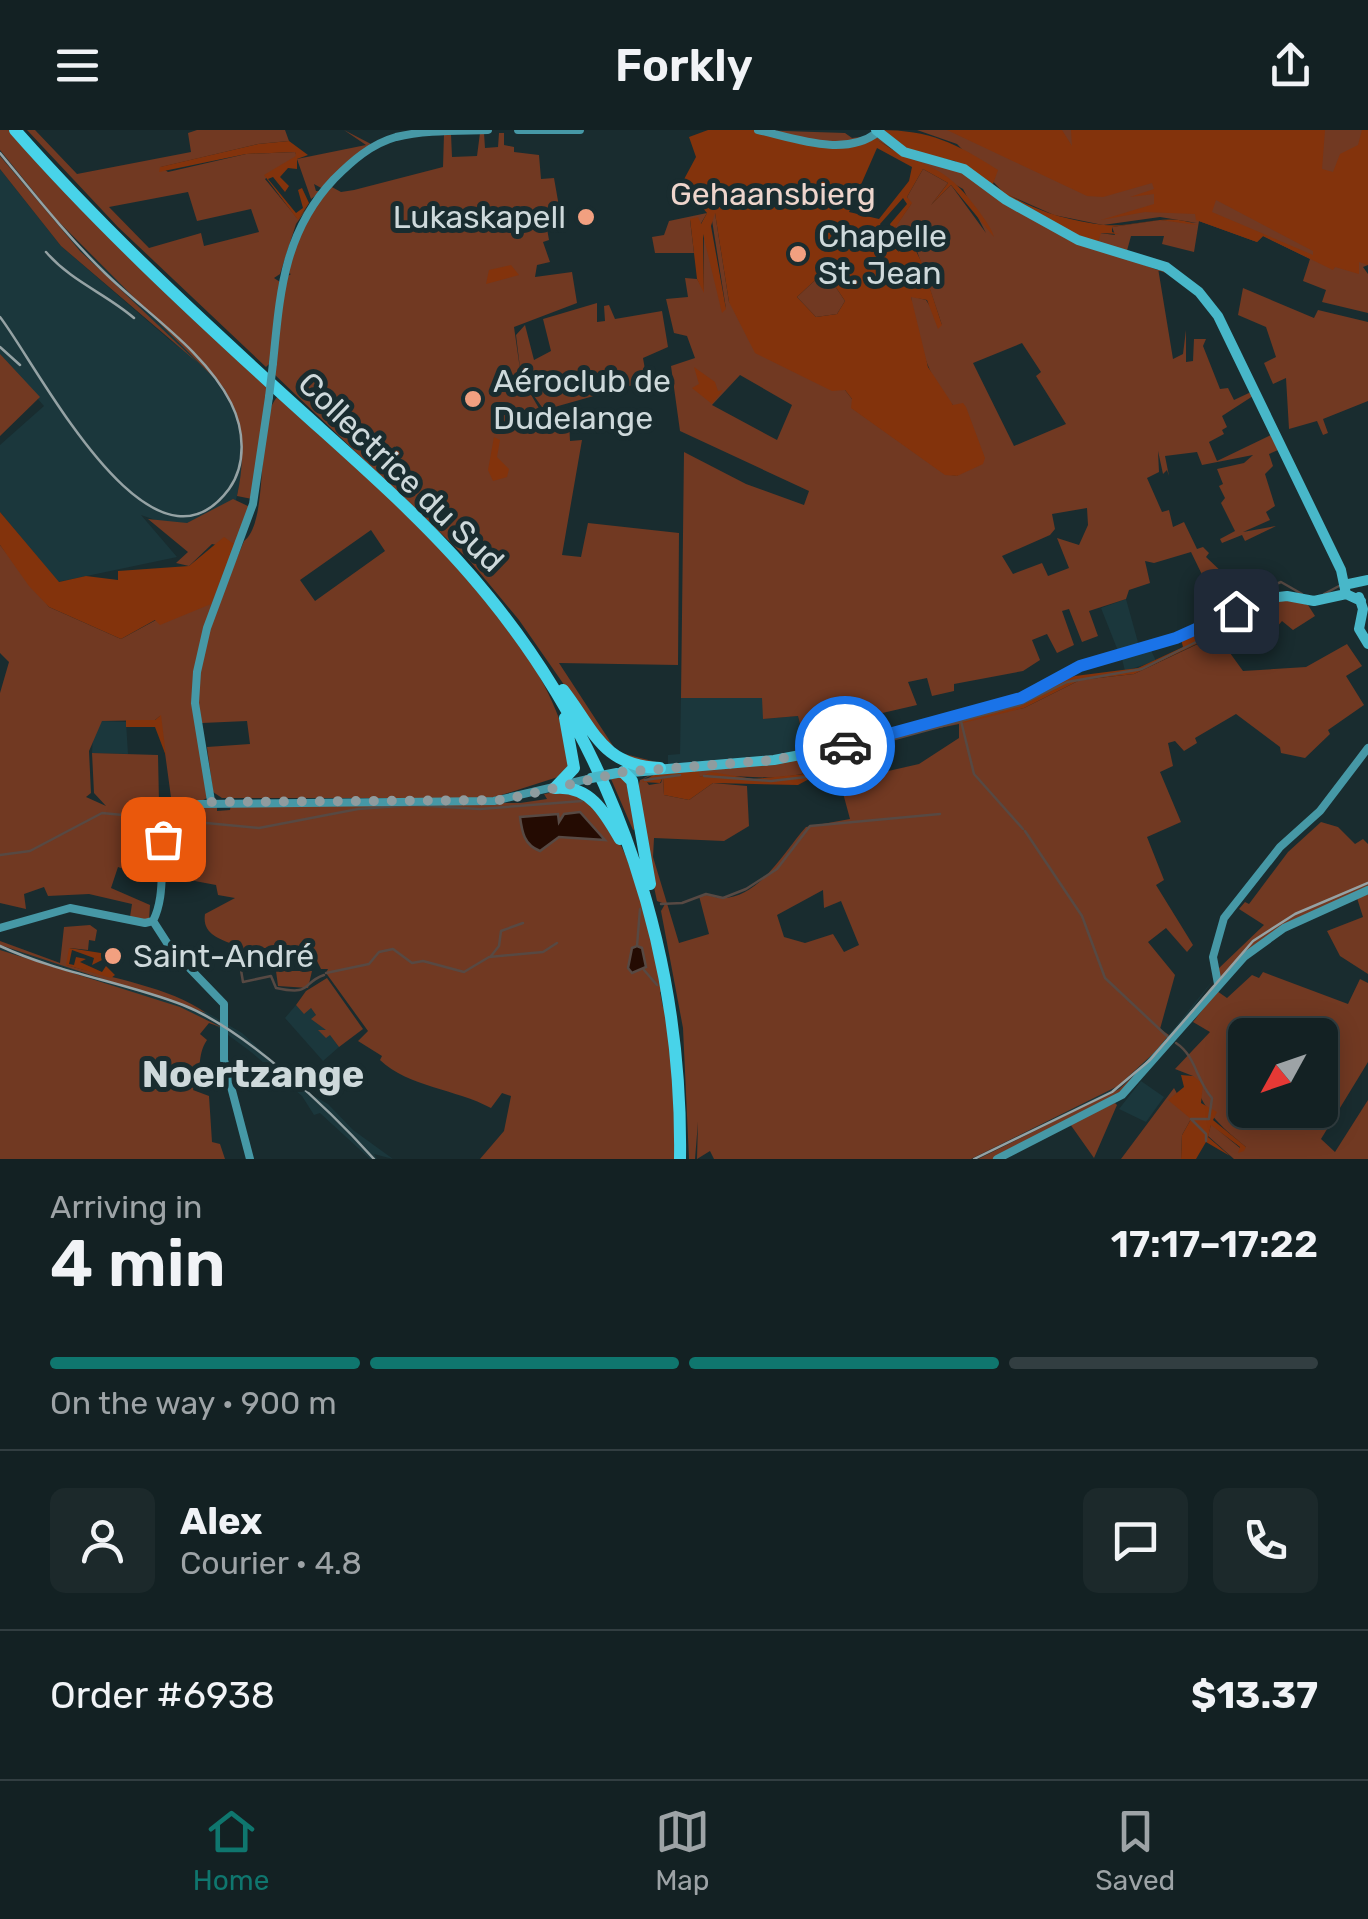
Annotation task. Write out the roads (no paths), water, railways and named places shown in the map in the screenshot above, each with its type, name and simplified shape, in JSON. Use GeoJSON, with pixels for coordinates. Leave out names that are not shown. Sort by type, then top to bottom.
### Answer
{"type":"FeatureCollection","features":[{"type":"Feature","properties":{"kind":"highway","name":"Collectrice du Sud"},"geometry":{"type":"LineString","coordinates":[[15,130],[152,274],[420,520],[489,596],[554,684]]}},
{"type":"Feature","properties":{"kind":"highway","name":"Collectrice du Sud"},"geometry":{"type":"LineString","coordinates":[[23,130],[155,268],[423,516],[499,600],[554,684],[598,771],[647,890],[672,1017],[683,1159]]}},
{"type":"Feature","properties":{"kind":"highway"},"geometry":{"type":"LineString","coordinates":[[554,684],[569,731],[574,768],[588,784],[647,890]]}},
{"type":"Feature","properties":{"kind":"highway"},"geometry":{"type":"LineString","coordinates":[[554,684],[633,786],[647,890]]}},
{"type":"Feature","properties":{"kind":"highway"},"geometry":{"type":"LineString","coordinates":[[554,788],[574,768]]}},
{"type":"Feature","properties":{"kind":"highway"},"geometry":{"type":"LineString","coordinates":[[620,770],[660,768]]}},
{"type":"Feature","properties":{"kind":"highway"},"geometry":{"type":"LineString","coordinates":[[633,786],[642,775],[660,768]]}},
{"type":"Feature","properties":{"kind":"highway"},"geometry":{"type":"LineString","coordinates":[[554,788],[588,784]]}},
{"type":"Feature","properties":{"kind":"main road"},"geometry":{"type":"LineString","coordinates":[[211,802],[195,703],[197,672],[207,628],[253,504],[284,265],[314,202],[351,162],[383,142],[416,133],[488,130]]}},
{"type":"Feature","properties":{"kind":"main road"},"geometry":{"type":"LineString","coordinates":[[518,130],[576,131]]}},
{"type":"Feature","properties":{"kind":"main road"},"geometry":{"type":"LineString","coordinates":[[758,130],[824,144],[860,142],[877,131],[904,152],[954,164],[1006,200],[1078,240],[1157,263],[1190,282],[1218,316],[1341,570],[1354,588],[1359,629],[1368,644]]}},
{"type":"Feature","properties":{"kind":"main road"},"geometry":{"type":"LineString","coordinates":[[660,768],[774,760],[832,749],[1021,698],[1080,666],[1191,632],[1262,599],[1286,596],[1314,602],[1354,588]]}},
{"type":"Feature","properties":{"kind":"main road"},"geometry":{"type":"LineString","coordinates":[[1218,984],[1212,957],[1224,918],[1254,886],[1280,847],[1320,811],[1368,748]]}},
{"type":"Feature","properties":{"kind":"main road"},"geometry":{"type":"LineString","coordinates":[[588,784],[620,770]]}},
{"type":"Feature","properties":{"kind":"main road"},"geometry":{"type":"LineString","coordinates":[[250,1159],[224,1060],[226,1010],[171,949],[152,921],[162,853],[174,821],[211,802],[504,800],[554,788]]}},
{"type":"Feature","properties":{"kind":"main road"},"geometry":{"type":"LineString","coordinates":[[997,1159],[1128,1090],[1218,984],[1284,928],[1368,890]]}},
{"type":"Feature","properties":{"kind":"main road"},"geometry":{"type":"LineString","coordinates":[[0,928],[70,908],[152,921]]}},
{"type":"Feature","properties":{"kind":"waterway"},"geometry":{"type":"LineString","coordinates":[[1262,590],[1281,582],[1302,594]]}},
{"type":"Feature","properties":{"kind":"waterway"},"geometry":{"type":"LineString","coordinates":[[1324,594],[1339,586]]}},
{"type":"Feature","properties":{"kind":"waterway"},"geometry":{"type":"LineString","coordinates":[[1238,619],[1252,609]]}},
{"type":"Feature","properties":{"kind":"waterway"},"geometry":{"type":"LineString","coordinates":[[704,776],[771,781],[806,777],[869,746],[1020,705],[1067,682],[1142,669],[1232,624]]}},
{"type":"Feature","properties":{"kind":"waterway"},"geometry":{"type":"LineString","coordinates":[[961,721],[974,774],[1023,829]]}},
{"type":"Feature","properties":{"kind":"waterway"},"geometry":{"type":"LineString","coordinates":[[645,780],[680,775]]}},
{"type":"Feature","properties":{"kind":"waterway"},"geometry":{"type":"LineString","coordinates":[[0,855],[30,851],[102,813],[259,828],[358,809],[413,805],[480,809],[582,801]]}},
{"type":"Feature","properties":{"kind":"waterway"},"geometry":{"type":"LineString","coordinates":[[661,904],[682,903],[706,894],[723,898],[746,889],[777,869],[810,826],[940,814]]}},
{"type":"Feature","properties":{"kind":"waterway"},"geometry":{"type":"LineString","coordinates":[[1025,831],[1082,916],[1105,978],[1168,1037]]}},
{"type":"Feature","properties":{"kind":"waterway"},"geometry":{"type":"LineString","coordinates":[[637,946],[640,909]]}},
{"type":"Feature","properties":{"kind":"waterway"},"geometry":{"type":"LineString","coordinates":[[491,956],[499,946],[501,931],[523,923]]}},
{"type":"Feature","properties":{"kind":"waterway"},"geometry":{"type":"LineString","coordinates":[[326,973],[369,964],[379,952],[393,949],[412,963],[423,961],[464,972],[489,957],[543,952],[557,943]]}},
{"type":"Feature","properties":{"kind":"waterway"},"geometry":{"type":"LineString","coordinates":[[216,956],[240,964],[243,982],[271,976],[276,988],[301,990],[324,975]]}},
{"type":"Feature","properties":{"kind":"waterway"},"geometry":{"type":"LineString","coordinates":[[644,970],[657,985]]}},
{"type":"Feature","properties":{"kind":"waterway"},"geometry":{"type":"LineString","coordinates":[[1176,1043],[1188,1055],[1212,1098],[1209,1119],[1191,1119],[1206,1134],[1206,1141]]}},
{"type":"Feature","properties":{"kind":"railway"},"geometry":{"type":"LineString","coordinates":[[0,153],[91,259],[191,350],[220,384],[241,435],[239,469],[229,489],[198,514],[166,513],[132,494],[69,421],[0,317]]}},
{"type":"Feature","properties":{"kind":"railway"},"geometry":{"type":"LineString","coordinates":[[46,252],[134,318]]}},
{"type":"Feature","properties":{"kind":"railway"},"geometry":{"type":"LineString","coordinates":[[0,347],[20,365]]}},
{"type":"Feature","properties":{"kind":"railway"},"geometry":{"type":"LineString","coordinates":[[974,1159],[1112,1092],[1150,1060],[1253,941],[1295,914],[1368,883]]}},
{"type":"Feature","properties":{"kind":"railway"},"geometry":{"type":"LineString","coordinates":[[0,946],[161,997],[207,1017],[285,1073],[374,1159]]}},
{"type":"Feature","properties":{"kind":"place","name":"Lukaskapell"},"geometry":{"type":"Point","coordinates":[586,217]}},
{"type":"Feature","properties":{"kind":"place","name":"Chapelle St. Jean"},"geometry":{"type":"Point","coordinates":[798,254]}},
{"type":"Feature","properties":{"kind":"place","name":"Aéroclub de Dudelange"},"geometry":{"type":"Point","coordinates":[473,399]}},
{"type":"Feature","properties":{"kind":"place","name":"Saint-André"},"geometry":{"type":"Point","coordinates":[113,956]}},
{"type":"Feature","properties":{"kind":"district","name":"Noertzange"},"geometry":{"type":"Point","coordinates":[253,1074]}},
{"type":"Feature","properties":{"kind":"park label","name":"Gehaansbierg"},"geometry":{"type":"Point","coordinates":[773,194]}}]}
